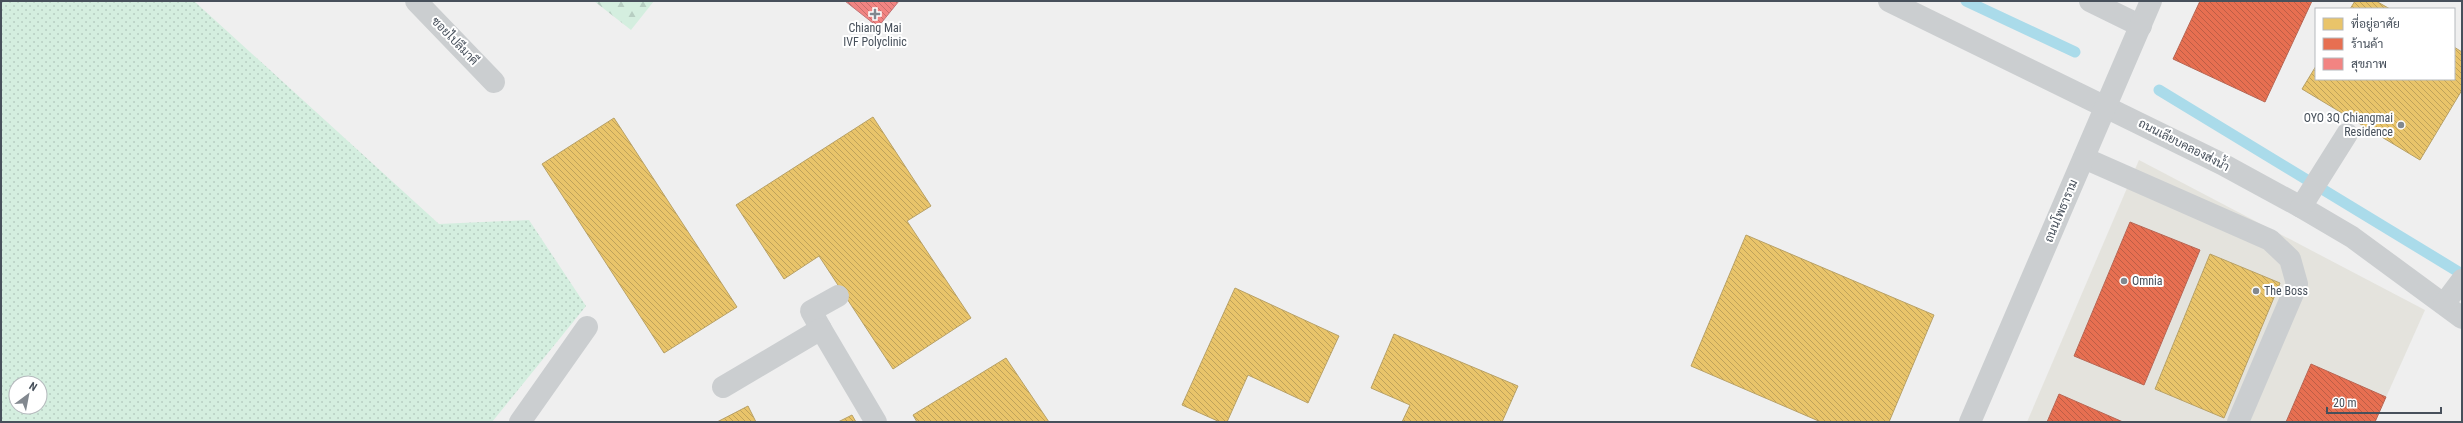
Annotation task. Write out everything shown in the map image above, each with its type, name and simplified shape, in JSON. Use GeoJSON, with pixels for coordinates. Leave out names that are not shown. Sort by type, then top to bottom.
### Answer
{"type":"FeatureCollection","features":[{"type":"Feature","properties":{"kind":"street","name":"ซอยไปลีมาคี"},"geometry":{"type":"LineString","coordinates":[[416,1],[494,82]]}},
{"type":"Feature","properties":{"kind":"street","name":"ถนนเลียบคลองส่งน้ำ"},"geometry":{"type":"LineString","coordinates":[[1889,1],[2106,106],[2222,164],[2301,206],[2352,237],[2462,318]]}},
{"type":"Feature","properties":{"kind":"street"},"geometry":{"type":"LineString","coordinates":[[2090,1],[2141,26]]}},
{"type":"Feature","properties":{"kind":"street","name":"ถนนโพธาราม"},"geometry":{"type":"LineString","coordinates":[[1970,422],[2151,1]]}},
{"type":"Feature","properties":{"kind":"street"},"geometry":{"type":"LineString","coordinates":[[2301,206],[2347,134]]}},
{"type":"Feature","properties":{"kind":"street"},"geometry":{"type":"LineString","coordinates":[[2084,158],[2270,240],[2290,258],[2297,284],[2238,422]]}},
{"type":"Feature","properties":{"kind":"street"},"geometry":{"type":"LineString","coordinates":[[2444,304],[2462,280]]}},
{"type":"Feature","properties":{"kind":"street"},"geometry":{"type":"LineString","coordinates":[[838,296],[812,312],[876,422]]}},
{"type":"Feature","properties":{"kind":"street"},"geometry":{"type":"LineString","coordinates":[[520,422],[587,327]]}},
{"type":"Feature","properties":{"kind":"street"},"geometry":{"type":"LineString","coordinates":[[723,387],[821,329]]}},
{"type":"Feature","properties":{"kind":"shaded area"},"geometry":{"type":"Polygon","coordinates":[[[2139,160],[2425,310],[2375,422],[2027,422],[2139,160]]]}},
{"type":"Feature","properties":{"kind":"green space"},"geometry":{"type":"Polygon","coordinates":[[[1,1],[194,1],[439,224],[529,220],[586,306],[492,422],[1,422],[1,1]]]}},
{"type":"Feature","properties":{"kind":"green space"},"geometry":{"type":"Polygon","coordinates":[[[594,1],[654,1],[631,30],[594,1]]]}},
{"type":"Feature","properties":{"kind":"building: ที่อยู่อาศัย"},"geometry":{"type":"Polygon","coordinates":[[[2355,1],[2376,1],[2388,8],[2351,8],[2355,1]]]}},
{"type":"Feature","properties":{"kind":"building: ที่อยู่อาศัย","name":"OYO 3Q Chiangmai Residence"},"geometry":{"type":"Polygon","coordinates":[[[2455,48],[2462,52],[2462,90],[2420,160],[2302,89],[2315,68],[2315,80],[2455,80],[2455,48]]]}},
{"type":"Feature","properties":{"kind":"building: ที่อยู่อาศัย"},"geometry":{"type":"Polygon","coordinates":[[[873,117],[931,206],[907,221],[971,318],[893,369],[819,256],[784,279],[736,205],[873,117]]]}},
{"type":"Feature","properties":{"kind":"building: ที่อยู่อาศัย"},"geometry":{"type":"Polygon","coordinates":[[[614,118],[737,307],[664,353],[542,164],[614,118]]]}},
{"type":"Feature","properties":{"kind":"building: ที่อยู่อาศัย"},"geometry":{"type":"Polygon","coordinates":[[[1746,235],[1934,315],[1889,422],[1821,422],[1691,366],[1746,235]]]}},
{"type":"Feature","properties":{"kind":"building: ที่อยู่อาศัย"},"geometry":{"type":"Polygon","coordinates":[[[2210,254],[2280,283],[2224,418],[2155,389],[2210,254]]]}},
{"type":"Feature","properties":{"kind":"building: ที่อยู่อาศัย"},"geometry":{"type":"Polygon","coordinates":[[[1235,288],[1339,336],[1308,403],[1248,375],[1227,422],[1220,422],[1182,405],[1235,288]]]}},
{"type":"Feature","properties":{"kind":"building: ที่อยู่อาศัย"},"geometry":{"type":"Polygon","coordinates":[[[1394,334],[1518,386],[1502,422],[1402,422],[1410,405],[1371,388],[1394,334]]]}},
{"type":"Feature","properties":{"kind":"building: ที่อยู่อาศัย"},"geometry":{"type":"Polygon","coordinates":[[[1006,358],[1049,422],[917,422],[913,415],[1006,358]]]}},
{"type":"Feature","properties":{"kind":"building: ที่อยู่อาศัย"},"geometry":{"type":"Polygon","coordinates":[[[748,406],[756,422],[717,422],[748,406]]]}},
{"type":"Feature","properties":{"kind":"building: ที่อยู่อาศัย"},"geometry":{"type":"Polygon","coordinates":[[[852,415],[856,422],[838,422],[852,415]]]}},
{"type":"Feature","properties":{"kind":"building: ร้านค้า"},"geometry":{"type":"Polygon","coordinates":[[[2200,1],[2312,1],[2265,102],[2173,59],[2200,1]]]}},
{"type":"Feature","properties":{"kind":"building: ร้านค้า"},"geometry":{"type":"Polygon","coordinates":[[[2130,222],[2200,250],[2144,385],[2074,356],[2130,222]]]}},
{"type":"Feature","properties":{"kind":"building: ร้านค้า"},"geometry":{"type":"Polygon","coordinates":[[[2311,364],[2386,397],[2375,422],[2286,422],[2311,364]]]}},
{"type":"Feature","properties":{"kind":"building: ร้านค้า"},"geometry":{"type":"Polygon","coordinates":[[[2059,394],[2123,422],[2047,422],[2059,394]]]}},
{"type":"Feature","properties":{"kind":"building: สุขภาพ","name":"Chiang Mai IVF Polyclinic"},"geometry":{"type":"Polygon","coordinates":[[[845,1],[899,1],[878,27],[845,1]]]}},
{"type":"Feature","properties":{"kind":"waterway"},"geometry":{"type":"LineString","coordinates":[[1966,1],[2075,52]]}},
{"type":"Feature","properties":{"kind":"waterway"},"geometry":{"type":"LineString","coordinates":[[2159,90],[2462,274]]}},
{"type":"Feature","properties":{"kind":"place","name":"Chiang Mai IVF Polyclinic"},"geometry":{"type":"Point","coordinates":[875,14]}},
{"type":"Feature","properties":{"kind":"place","name":"OYO 3Q Chiangmai Residence"},"geometry":{"type":"Point","coordinates":[2401,125]}},
{"type":"Feature","properties":{"kind":"place","name":"Omnia"},"geometry":{"type":"Point","coordinates":[2124,281]}},
{"type":"Feature","properties":{"kind":"place","name":"The Boss"},"geometry":{"type":"Point","coordinates":[2256,291]}}]}
